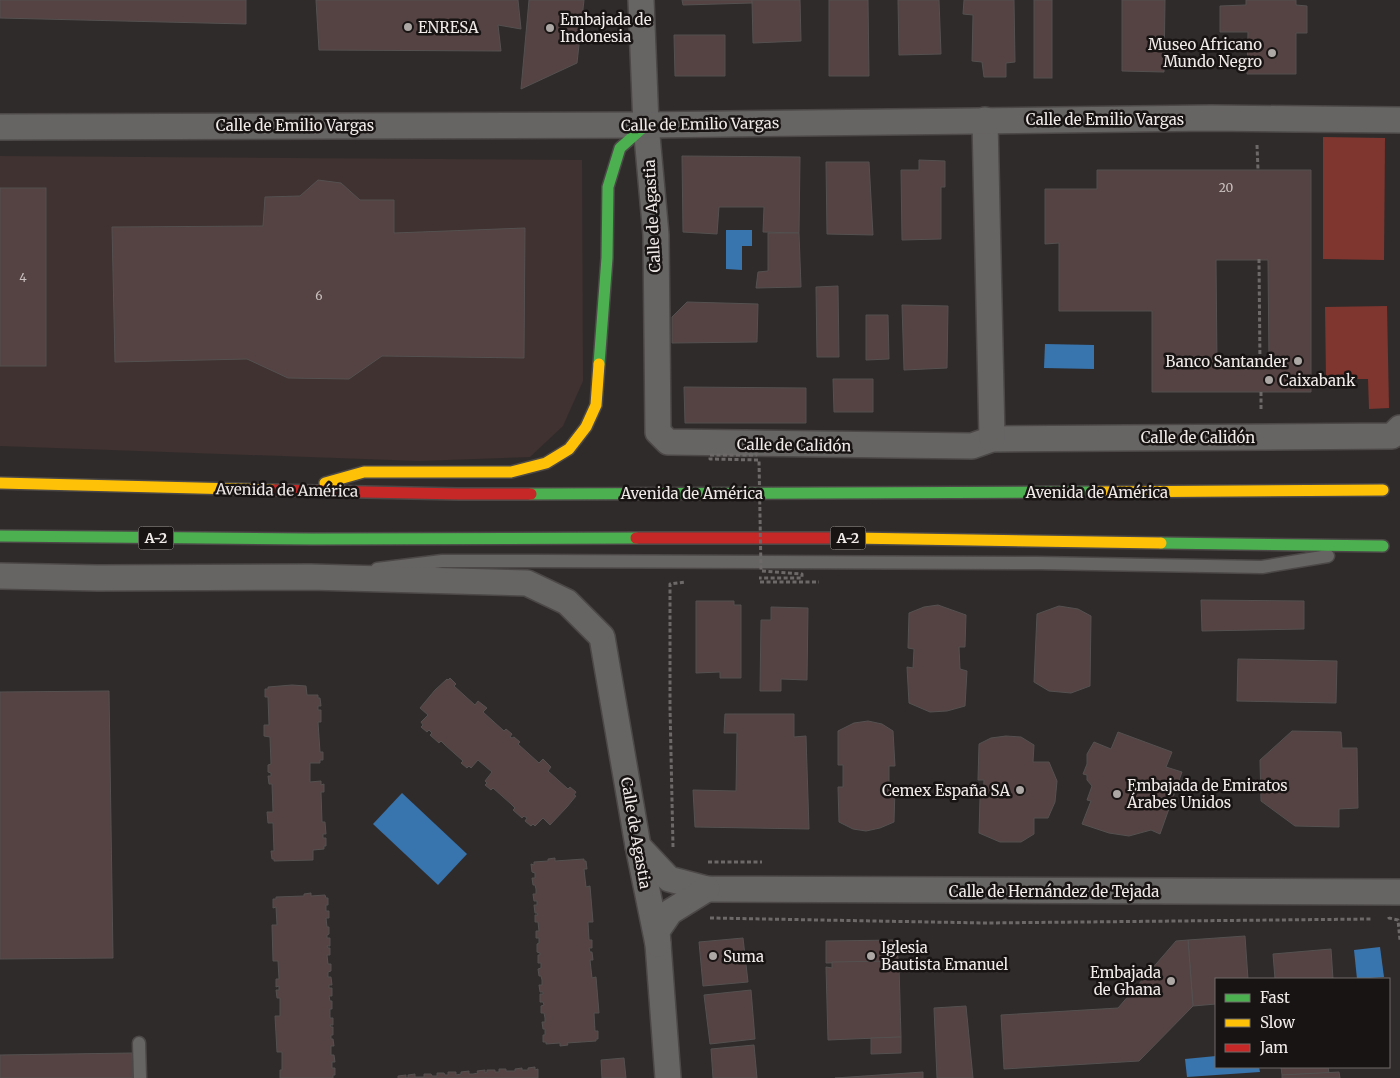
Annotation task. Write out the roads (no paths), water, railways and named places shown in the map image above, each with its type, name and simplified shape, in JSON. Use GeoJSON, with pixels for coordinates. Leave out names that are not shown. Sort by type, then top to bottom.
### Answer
{"type":"FeatureCollection","features":[{"type":"Feature","properties":{"kind":"highway"},"geometry":{"type":"LineString","coordinates":[[297,491],[364,472],[511,472],[546,463],[569,448],[586,427],[596,405],[607,258],[608,187],[620,148],[646,124]]}},
{"type":"Feature","properties":{"kind":"highway","name":"Avenida de América"},"geometry":{"type":"LineString","coordinates":[[0,483],[458,494],[837,494],[1383,490]]}},
{"type":"Feature","properties":{"kind":"highway","name":"A-2"},"geometry":{"type":"LineString","coordinates":[[0,536],[312,539],[834,538],[1383,546]]}},
{"type":"Feature","properties":{"kind":"street","name":"Calle de Agastia"},"geometry":{"type":"LineString","coordinates":[[641,0],[646,124],[656,235],[658,432]]}},
{"type":"Feature","properties":{"kind":"street","name":"Calle de Emilio Vargas"},"geometry":{"type":"LineString","coordinates":[[0,127],[646,124],[1211,118],[1400,120]]}},
{"type":"Feature","properties":{"kind":"street"},"geometry":{"type":"LineString","coordinates":[[985,120],[992,439]]}},
{"type":"Feature","properties":{"kind":"street","name":"Calle de Calidón"},"geometry":{"type":"LineString","coordinates":[[658,432],[668,442],[756,445],[972,446],[992,439],[1392,436],[1400,428]]}},
{"type":"Feature","properties":{"kind":"street"},"geometry":{"type":"LineString","coordinates":[[0,576],[98,578],[310,577]]}},
{"type":"Feature","properties":{"kind":"street","name":"Calle de Agastia"},"geometry":{"type":"LineString","coordinates":[[310,577],[527,583],[567,602],[602,637],[638,846],[658,944],[668,1078]]}},
{"type":"Feature","properties":{"kind":"street","name":"Calle de Hernández de Tejada"},"geometry":{"type":"LineString","coordinates":[[638,846],[669,880],[707,889],[1400,892]]}},
{"type":"Feature","properties":{"kind":"street"},"geometry":{"type":"LineString","coordinates":[[658,944],[657,931],[670,912],[707,889]]}},
{"type":"Feature","properties":{"kind":"lane"},"geometry":{"type":"LineString","coordinates":[[310,577],[442,561],[1038,563],[1262,568],[1383,546]]}},
{"type":"Feature","properties":{"kind":"lane"},"geometry":{"type":"LineString","coordinates":[[138,1043],[140,1078]]}},
{"type":"Feature","properties":{"kind":"water"},"geometry":{"type":"Polygon","coordinates":[[[726,230],[752,230],[752,246],[742,246],[742,270],[726,269],[726,230]]]}},
{"type":"Feature","properties":{"kind":"water"},"geometry":{"type":"Polygon","coordinates":[[[1045,344],[1094,345],[1094,369],[1044,368],[1045,344]]]}},
{"type":"Feature","properties":{"kind":"water"},"geometry":{"type":"Polygon","coordinates":[[[402,793],[467,854],[438,885],[373,824],[402,793]]]}},
{"type":"Feature","properties":{"kind":"water"},"geometry":{"type":"Polygon","coordinates":[[[1380,947],[1384,977],[1357,978],[1354,950],[1380,947]]]}},
{"type":"Feature","properties":{"kind":"water"},"geometry":{"type":"Polygon","coordinates":[[[1215,1056],[1215,1068],[1259,1068],[1260,1072],[1187,1077],[1185,1059],[1215,1056]]]}},
{"type":"Feature","properties":{"kind":"place","name":"ENRESA"},"geometry":{"type":"Point","coordinates":[408,27]}},
{"type":"Feature","properties":{"kind":"place","name":"Embajada de Indonesia"},"geometry":{"type":"Point","coordinates":[550,28]}},
{"type":"Feature","properties":{"kind":"place","name":"Museo Africano Mundo Negro"},"geometry":{"type":"Point","coordinates":[1272,53]}},
{"type":"Feature","properties":{"kind":"place","name":"Banco Santander"},"geometry":{"type":"Point","coordinates":[1298,361]}},
{"type":"Feature","properties":{"kind":"place","name":"Caixabank"},"geometry":{"type":"Point","coordinates":[1269,380]}},
{"type":"Feature","properties":{"kind":"place","name":"Cemex España SA"},"geometry":{"type":"Point","coordinates":[1020,790]}},
{"type":"Feature","properties":{"kind":"place","name":"Embajada de Emiratos Árabes Unidos"},"geometry":{"type":"Point","coordinates":[1117,794]}},
{"type":"Feature","properties":{"kind":"place","name":"Suma"},"geometry":{"type":"Point","coordinates":[713,956]}},
{"type":"Feature","properties":{"kind":"place","name":"Iglesia Bautista Emanuel"},"geometry":{"type":"Point","coordinates":[871,956]}},
{"type":"Feature","properties":{"kind":"place","name":"Embajada de Ghana"},"geometry":{"type":"Point","coordinates":[1171,981]}}]}
